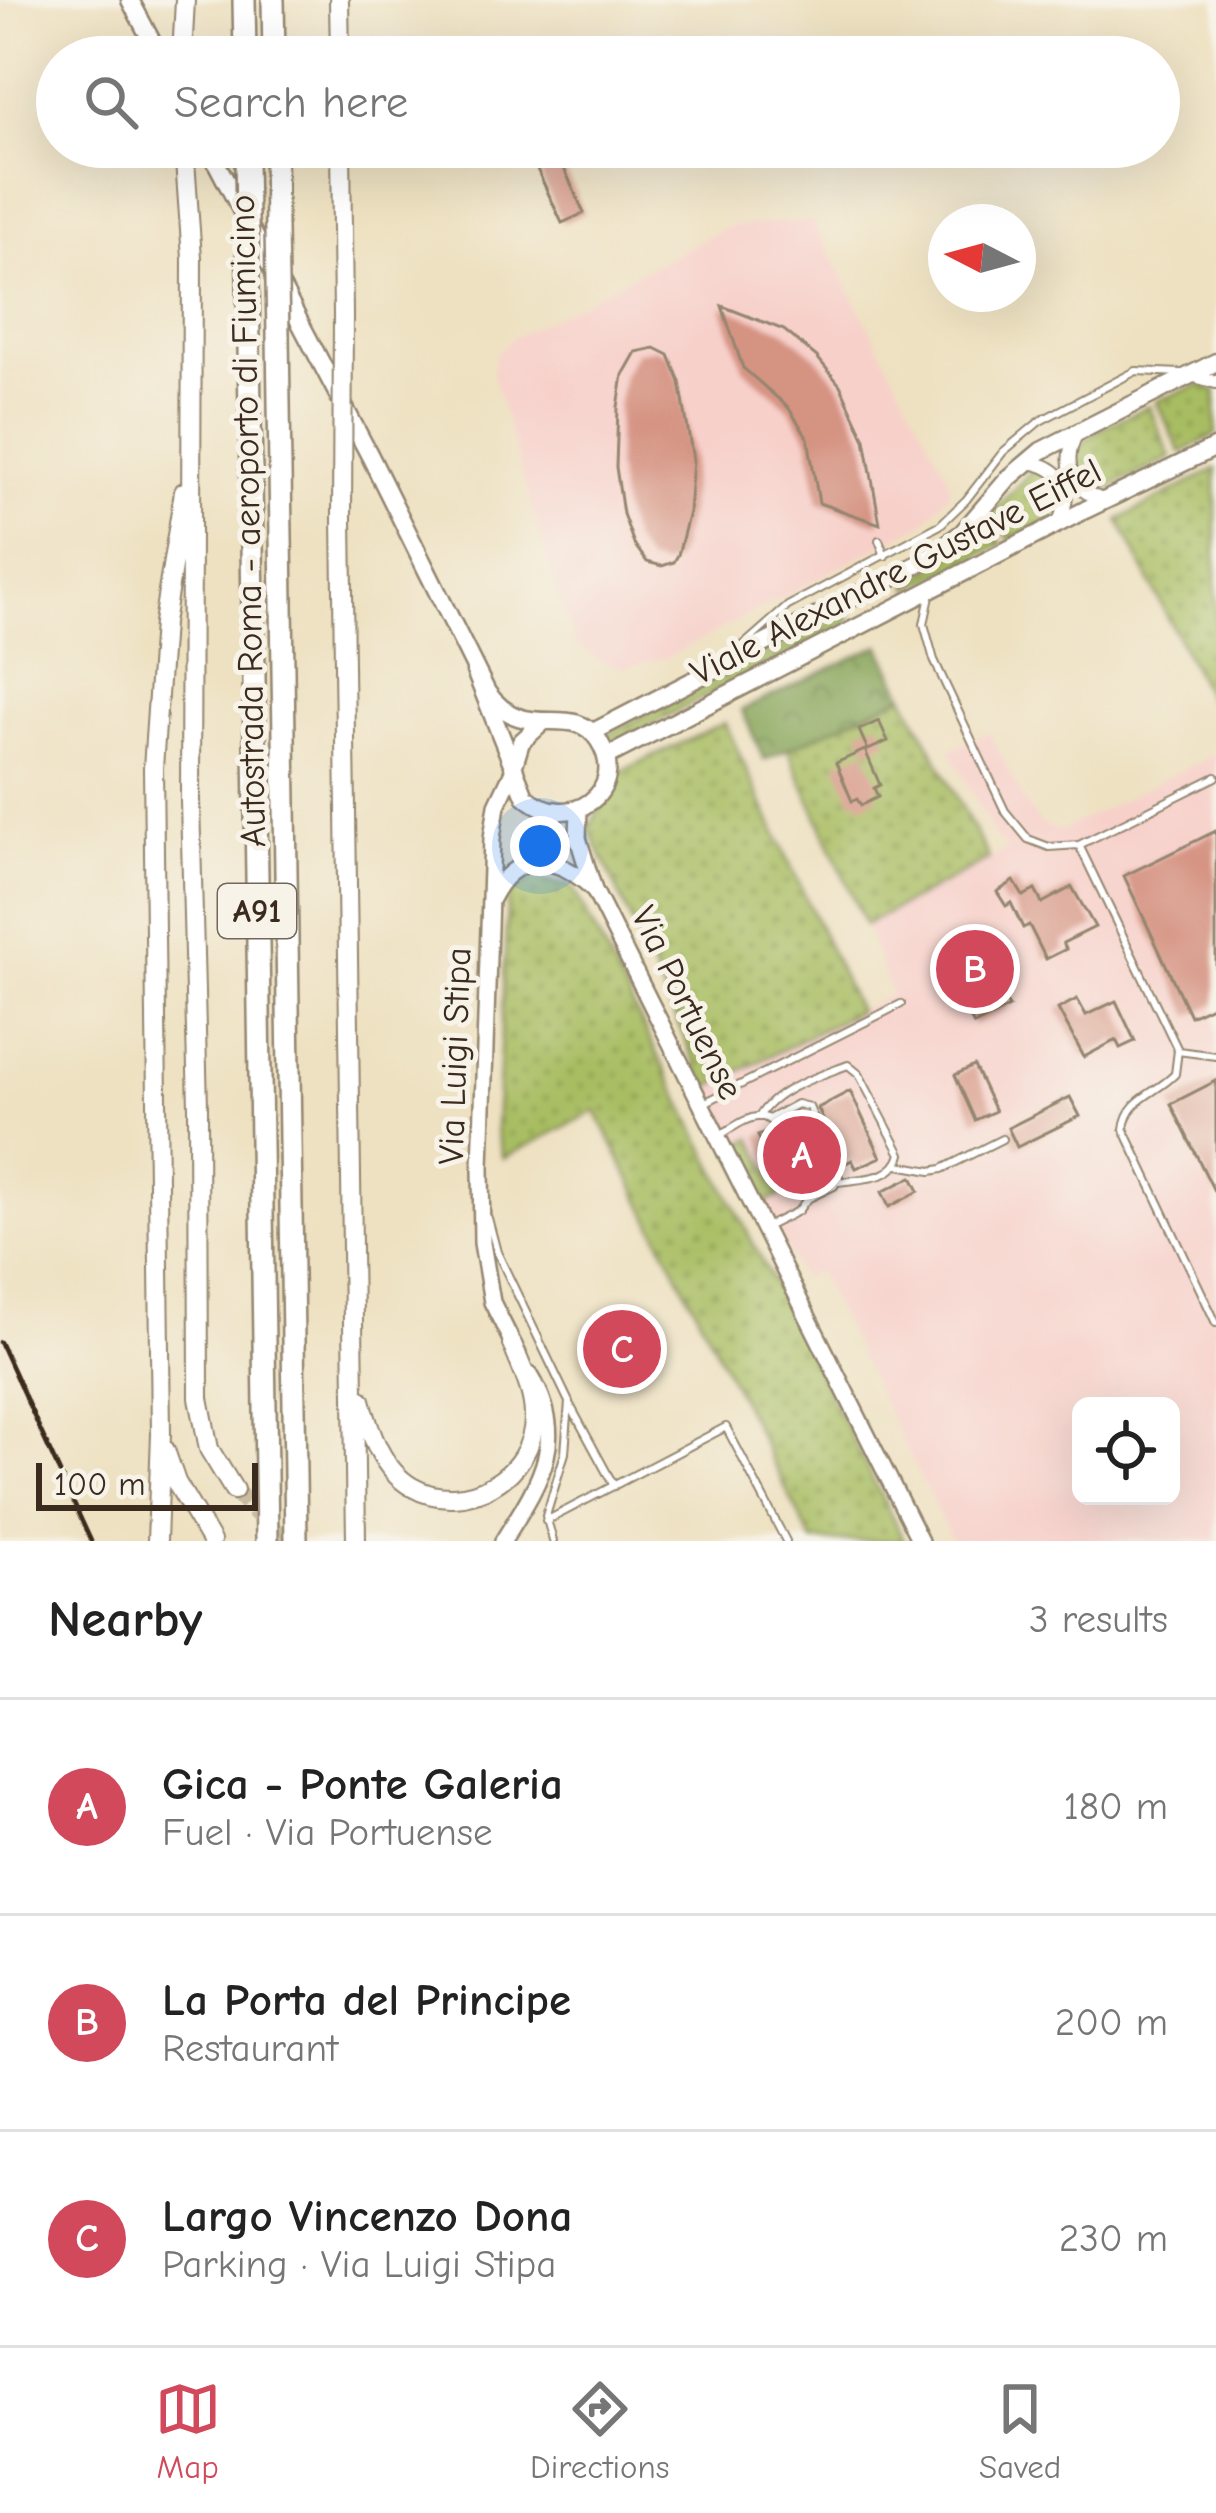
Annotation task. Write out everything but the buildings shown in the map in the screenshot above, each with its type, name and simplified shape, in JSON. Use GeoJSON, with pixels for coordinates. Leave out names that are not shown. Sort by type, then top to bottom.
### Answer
{"type":"FeatureCollection","features":[{"type":"Feature","properties":{"kind":"highway"},"geometry":{"type":"LineString","coordinates":[[183,36],[185,0]]}},
{"type":"Feature","properties":{"kind":"highway"},"geometry":{"type":"LineString","coordinates":[[244,0],[245,36]]}},
{"type":"Feature","properties":{"kind":"highway"},"geometry":{"type":"LineString","coordinates":[[273,0],[274,36]]}},
{"type":"Feature","properties":{"kind":"highway"},"geometry":{"type":"LineString","coordinates":[[340,4],[340,36]]}},
{"type":"Feature","properties":{"kind":"highway"},"geometry":{"type":"LineString","coordinates":[[186,168],[192,258],[190,801],[199,1398],[208,1449],[234,1490]]}},
{"type":"Feature","properties":{"kind":"highway","name":"Autostrada Roma - aeroporto di Fiumicino"},"geometry":{"type":"LineString","coordinates":[[246,168],[267,1541]]}},
{"type":"Feature","properties":{"kind":"highway","name":"Autostrada Roma - aeroporto di Fiumicino"},"geometry":{"type":"LineString","coordinates":[[275,168],[296,1541]]}},
{"type":"Feature","properties":{"kind":"highway"},"geometry":{"type":"LineString","coordinates":[[341,168],[356,1541]]}},
{"type":"Feature","properties":{"kind":"highway"},"geometry":{"type":"LineString","coordinates":[[157,1541],[161,1434],[153,768],[163,623],[193,440]]}},
{"type":"Feature","properties":{"kind":"highway"},"geometry":{"type":"LineString","coordinates":[[354,1362],[367,1422],[393,1471],[428,1494],[466,1496],[506,1478],[532,1434],[533,1403],[512,1344]]}},
{"type":"Feature","properties":{"kind":"highway"},"geometry":{"type":"LineString","coordinates":[[161,1434],[176,1482],[212,1541]]}},
{"type":"Feature","properties":{"kind":"main road"},"geometry":{"type":"LineString","coordinates":[[130,0],[149,36]]}},
{"type":"Feature","properties":{"kind":"main road"},"geometry":{"type":"LineString","coordinates":[[219,168],[370,456],[475,671],[525,796],[536,806],[565,813],[579,809],[602,788],[606,757],[592,732],[569,720],[542,723],[518,717],[499,707],[475,671]]}},
{"type":"Feature","properties":{"kind":"main road","name":"Viale Alexandre Gustave Eiffel"},"geometry":{"type":"LineString","coordinates":[[592,732],[934,554],[962,533],[1025,462],[1216,362]]}},
{"type":"Feature","properties":{"kind":"main road","name":"Viale Alexandre Gustave Eiffel"},"geometry":{"type":"LineString","coordinates":[[606,757],[1216,447]]}},
{"type":"Feature","properties":{"kind":"main road"},"geometry":{"type":"LineString","coordinates":[[514,769],[521,742],[542,723]]}},
{"type":"Feature","properties":{"kind":"street"},"geometry":{"type":"LineString","coordinates":[[1190,375],[1216,382]]}},
{"type":"Feature","properties":{"kind":"street"},"geometry":{"type":"LineString","coordinates":[[1078,432],[1070,451],[1072,476],[1086,494],[1105,501]]}},
{"type":"Feature","properties":{"kind":"street"},"geometry":{"type":"LineString","coordinates":[[1025,462],[1047,466],[1064,482],[1066,503],[1058,524]]}},
{"type":"Feature","properties":{"kind":"street","name":"Via Luigi Stipa"},"geometry":{"type":"LineString","coordinates":[[503,1541],[536,1484],[550,1435],[544,1400],[496,1314],[486,1280],[481,1167],[489,902],[495,816],[514,769]]}},
{"type":"Feature","properties":{"kind":"street","name":"Via Portuense"},"geometry":{"type":"LineString","coordinates":[[579,809],[578,838],[594,890],[920,1541]]}},
{"type":"Feature","properties":{"kind":"street"},"geometry":{"type":"LineString","coordinates":[[489,902],[504,875],[532,862],[558,864],[594,890]]}},
{"type":"Feature","properties":{"kind":"lane"},"geometry":{"type":"LineString","coordinates":[[730,662],[746,639],[780,610],[951,516],[1004,452],[1040,421],[1136,371],[1190,375]]}},
{"type":"Feature","properties":{"kind":"lane"},"geometry":{"type":"LineString","coordinates":[[880,540],[885,556]]}},
{"type":"Feature","properties":{"kind":"lane"},"geometry":{"type":"LineString","coordinates":[[932,591],[923,618],[929,646],[1010,819],[1035,843],[1064,848],[1079,845],[1216,777]]}},
{"type":"Feature","properties":{"kind":"lane"},"geometry":{"type":"LineString","coordinates":[[1079,845],[1178,1050],[1175,1074],[1135,1103],[1125,1117],[1124,1129],[1215,1319]]}},
{"type":"Feature","properties":{"kind":"lane"},"geometry":{"type":"LineString","coordinates":[[700,1104],[901,1004]]}},
{"type":"Feature","properties":{"kind":"lane"},"geometry":{"type":"LineString","coordinates":[[1178,1050],[1216,1056]]}},
{"type":"Feature","properties":{"kind":"lane"},"geometry":{"type":"LineString","coordinates":[[763,1229],[838,1182],[886,1174],[898,1165],[901,1154],[859,1074],[848,1065],[768,1101],[764,1118]]}},
{"type":"Feature","properties":{"kind":"lane"},"geometry":{"type":"LineString","coordinates":[[717,1137],[797,1104],[809,1107],[838,1182]]}},
{"type":"Feature","properties":{"kind":"lane"},"geometry":{"type":"LineString","coordinates":[[764,1118],[778,1128],[805,1181],[807,1199]]}},
{"type":"Feature","properties":{"kind":"lane"},"geometry":{"type":"LineString","coordinates":[[898,1165],[942,1169],[1002,1139]]}},
{"type":"Feature","properties":{"kind":"lane"},"geometry":{"type":"LineString","coordinates":[[481,1167],[494,1244],[568,1402],[614,1486]]}},
{"type":"Feature","properties":{"kind":"lane"},"geometry":{"type":"LineString","coordinates":[[553,1541],[546,1521],[565,1453],[568,1402]]}},
{"type":"Feature","properties":{"kind":"lane"},"geometry":{"type":"LineString","coordinates":[[546,1521],[726,1426],[786,1541]]}},
{"type":"Feature","properties":{"kind":"shaded area"},"geometry":{"type":"Polygon","coordinates":[[[813,221],[948,476],[950,492],[924,523],[668,657],[623,668],[598,659],[577,646],[564,615],[492,374],[495,354],[514,337],[729,226],[813,221]]]}},
{"type":"Feature","properties":{"kind":"shaded area"},"geometry":{"type":"Polygon","coordinates":[[[989,732],[1027,807],[1041,824],[1060,831],[1216,753],[1216,1541],[952,1541],[817,1272],[801,1279],[707,1088],[891,994],[865,925],[1007,849],[995,837],[950,750],[989,732]]]}},
{"type":"Feature","properties":{"kind":"green space"},"geometry":{"type":"Polygon","coordinates":[[[1202,384],[1216,391],[1216,434],[1181,453],[1156,401],[1202,384]]]}},
{"type":"Feature","properties":{"kind":"green space"},"geometry":{"type":"Polygon","coordinates":[[[1149,406],[1171,458],[1105,490],[1085,484],[1076,469],[1082,444],[1106,426],[1149,406]]]}},
{"type":"Feature","properties":{"kind":"green space"},"geometry":{"type":"Polygon","coordinates":[[[1216,469],[1216,714],[1119,520],[1216,469]]]}},
{"type":"Feature","properties":{"kind":"green space"},"geometry":{"type":"Polygon","coordinates":[[[1030,472],[1051,478],[1059,490],[1059,505],[1047,522],[1010,540],[991,515],[1030,472]]]}},
{"type":"Feature","properties":{"kind":"green space"},"geometry":{"type":"Polygon","coordinates":[[[985,522],[1002,544],[910,589],[909,581],[949,558],[985,522]]]}},
{"type":"Feature","properties":{"kind":"green space"},"geometry":{"type":"Polygon","coordinates":[[[849,613],[850,622],[606,748],[601,737],[849,613]]]}},
{"type":"Feature","properties":{"kind":"green space"},"geometry":{"type":"Polygon","coordinates":[[[880,645],[904,695],[764,760],[742,710],[880,645]]]}},
{"type":"Feature","properties":{"kind":"green space"},"geometry":{"type":"Polygon","coordinates":[[[904,695],[989,859],[865,925],[788,749],[904,695]]]}},
{"type":"Feature","properties":{"kind":"green space"},"geometry":{"type":"Polygon","coordinates":[[[725,723],[858,1011],[707,1088],[589,828],[620,772],[725,723]]]}},
{"type":"Feature","properties":{"kind":"green space"},"geometry":{"type":"Polygon","coordinates":[[[533,879],[572,886],[904,1541],[812,1541],[596,1111],[503,1158],[496,1131],[508,892],[533,879]]]}},
{"type":"Feature","properties":{"kind":"green space"},"geometry":{"type":"Polygon","coordinates":[[[752,1138],[781,1195],[760,1206],[731,1149],[752,1138]]]}},
{"type":"Feature","properties":{"kind":"tunnel"},"geometry":{"type":"LineString","coordinates":[[234,1490],[285,1541]]}},
{"type":"Feature","properties":{"kind":"railway"},"geometry":{"type":"LineString","coordinates":[[0,1342],[91,1541]]}},
{"type":"Feature","properties":{"kind":"place","name":"La Porta del Principe"},"geometry":{"type":"Point","coordinates":[975,969]}},
{"type":"Feature","properties":{"kind":"place","name":"Gica - Ponte Galeria"},"geometry":{"type":"Point","coordinates":[802,1155]}},
{"type":"Feature","properties":{"kind":"place","name":"Largo Vincenzo Dona"},"geometry":{"type":"Point","coordinates":[622,1349]}}]}
